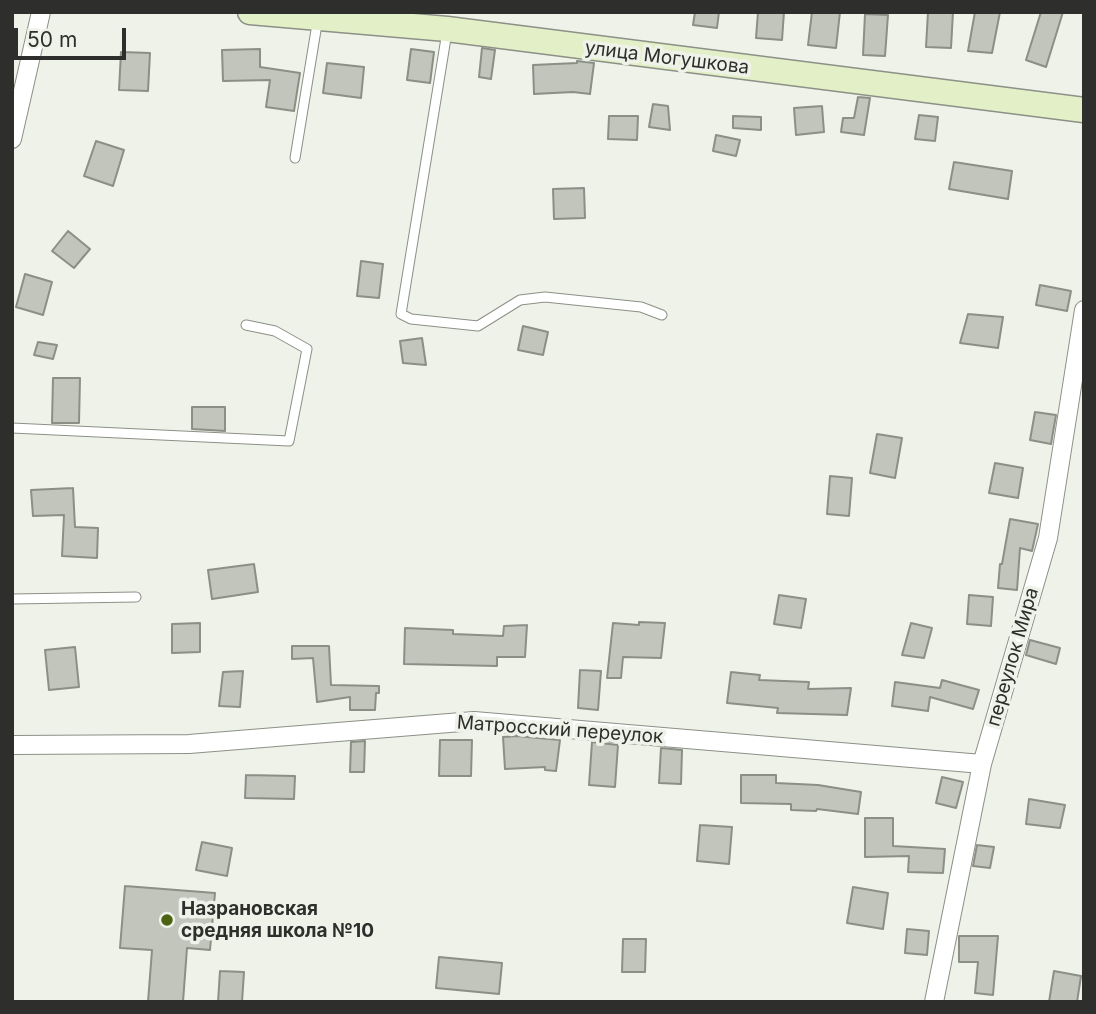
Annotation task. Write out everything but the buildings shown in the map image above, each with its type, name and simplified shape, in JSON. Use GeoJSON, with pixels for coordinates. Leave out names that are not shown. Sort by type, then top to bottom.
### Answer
{"type":"FeatureCollection","features":[{"type":"Feature","properties":{"kind":"street"},"geometry":{"type":"LineString","coordinates":[[12,139],[41,12]]}},
{"type":"Feature","properties":{"kind":"street","name":"улица Могушкова"},"geometry":{"type":"LineString","coordinates":[[250,12],[447,29],[1084,110]]}},
{"type":"Feature","properties":{"kind":"street","name":"переулок Мира"},"geometry":{"type":"LineString","coordinates":[[934,1002],[982,764],[1048,538],[1084,310]]}},
{"type":"Feature","properties":{"kind":"street","name":"Матросский переулок"},"geometry":{"type":"LineString","coordinates":[[12,745],[189,744],[474,720],[982,764]]}},
{"type":"Feature","properties":{"kind":"lane"},"geometry":{"type":"LineString","coordinates":[[295,158],[318,18]]}},
{"type":"Feature","properties":{"kind":"lane"},"geometry":{"type":"LineString","coordinates":[[447,29],[401,314],[411,319],[478,326],[520,300],[545,297],[641,307],[662,316]]}},
{"type":"Feature","properties":{"kind":"lane"},"geometry":{"type":"LineString","coordinates":[[12,85],[27,74]]}},
{"type":"Feature","properties":{"kind":"lane"},"geometry":{"type":"LineString","coordinates":[[12,428],[289,440],[307,349],[275,331],[246,325]]}},
{"type":"Feature","properties":{"kind":"lane"},"geometry":{"type":"LineString","coordinates":[[12,599],[136,597]]}},
{"type":"Feature","properties":{"kind":"place","name":"Назрановская средняя школа №10"},"geometry":{"type":"Point","coordinates":[167,920]}}]}
